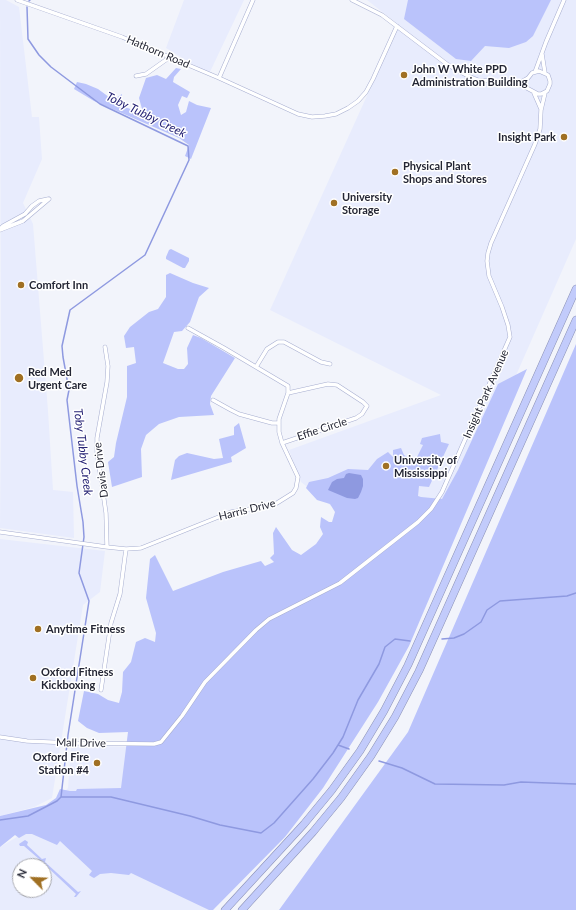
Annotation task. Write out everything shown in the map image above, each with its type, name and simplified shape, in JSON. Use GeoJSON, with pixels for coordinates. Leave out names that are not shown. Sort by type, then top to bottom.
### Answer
{"type":"FeatureCollection","features":[{"type":"Feature","properties":{"kind":"highway"},"geometry":{"type":"LineString","coordinates":[[225,910],[293,836],[332,790],[360,751],[384,712],[411,658],[576,289]]}},
{"type":"Feature","properties":{"kind":"highway"},"geometry":{"type":"LineString","coordinates":[[242,910],[308,838],[341,798],[395,716],[419,671],[576,320]]}},
{"type":"Feature","properties":{"kind":"street","name":"Hathorn Road"},"geometry":{"type":"LineString","coordinates":[[17,0],[122,37],[219,78],[298,114],[312,117],[336,114],[348,108],[366,92],[373,80],[397,26]]}},
{"type":"Feature","properties":{"kind":"street"},"geometry":{"type":"LineString","coordinates":[[219,78],[252,0]]}},
{"type":"Feature","properties":{"kind":"street"},"geometry":{"type":"LineString","coordinates":[[352,0],[382,15],[462,74],[478,80],[513,83],[520,82],[536,72],[545,73]]}},
{"type":"Feature","properties":{"kind":"street"},"geometry":{"type":"LineString","coordinates":[[536,72],[546,42],[564,0]]}},
{"type":"Feature","properties":{"kind":"street"},"geometry":{"type":"LineString","coordinates":[[534,93],[545,93],[550,84],[549,78],[545,73],[542,54]]}},
{"type":"Feature","properties":{"kind":"street"},"geometry":{"type":"LineString","coordinates":[[136,76],[146,74],[170,57]]}},
{"type":"Feature","properties":{"kind":"street"},"geometry":{"type":"LineString","coordinates":[[528,78],[527,82],[529,89]]}},
{"type":"Feature","properties":{"kind":"street"},"geometry":{"type":"LineString","coordinates":[[513,83],[529,89],[534,93],[541,110]]}},
{"type":"Feature","properties":{"kind":"street","name":"Insight Park Avenue"},"geometry":{"type":"LineString","coordinates":[[161,742],[178,722],[206,682],[268,619],[340,583],[418,522],[431,509],[442,492],[510,337],[502,307],[489,276],[487,261],[488,253],[491,243],[535,144],[540,129],[541,110],[545,93]]}},
{"type":"Feature","properties":{"kind":"street"},"geometry":{"type":"LineString","coordinates":[[49,198],[23,221],[0,230],[3,226],[25,214],[39,201],[49,198]]}},
{"type":"Feature","properties":{"kind":"street"},"geometry":{"type":"LineString","coordinates":[[188,328],[286,385],[288,388],[288,393]]}},
{"type":"Feature","properties":{"kind":"street"},"geometry":{"type":"LineString","coordinates":[[256,367],[267,349],[278,342],[284,342],[321,362],[330,364]]}},
{"type":"Feature","properties":{"kind":"street","name":"Davis Drive"},"geometry":{"type":"LineString","coordinates":[[105,347],[108,366],[107,382],[97,438],[97,452],[106,513],[107,547]]}},
{"type":"Feature","properties":{"kind":"street","name":"Effie Circle"},"geometry":{"type":"LineString","coordinates":[[282,443],[356,418],[362,414],[367,406],[337,385],[328,384],[288,393]]}},
{"type":"Feature","properties":{"kind":"street","name":"Harris Drive"},"geometry":{"type":"LineString","coordinates":[[0,532],[107,547],[126,549],[140,548],[231,512],[277,503],[288,497],[296,488],[298,477],[282,443],[279,432],[279,423],[288,393]]}},
{"type":"Feature","properties":{"kind":"street"},"geometry":{"type":"LineString","coordinates":[[213,400],[240,414],[272,423],[279,423]]}},
{"type":"Feature","properties":{"kind":"street"},"geometry":{"type":"LineString","coordinates":[[101,690],[111,623],[120,594],[126,549]]}},
{"type":"Feature","properties":{"kind":"street","name":"Mall Drive"},"geometry":{"type":"LineString","coordinates":[[0,737],[27,741],[71,743],[154,744],[161,742]]}},
{"type":"Feature","properties":{"kind":"shaded area"},"geometry":{"type":"Polygon","coordinates":[[[0,0],[6,0],[19,7],[32,117],[39,117],[42,159],[23,203],[33,224],[53,490],[73,492],[74,538],[0,528],[0,0]]]}},
{"type":"Feature","properties":{"kind":"shaded area"},"geometry":{"type":"Polygon","coordinates":[[[184,0],[244,0],[209,74],[166,48],[184,0]]]}},
{"type":"Feature","properties":{"kind":"shaded area","name":"University of Mississippi"},"geometry":{"type":"Polygon","coordinates":[[[367,0],[576,0],[576,239],[488,439],[213,910],[0,910],[0,847],[32,828],[68,788],[71,746],[149,747],[380,545],[301,482],[289,450],[441,395],[270,310],[399,25],[367,0]]]}},
{"type":"Feature","properties":{"kind":"shaded area"},"geometry":{"type":"Polygon","coordinates":[[[408,0],[551,0],[533,36],[526,42],[509,48],[485,46],[471,61],[456,59],[404,19],[408,0]]]}},
{"type":"Feature","properties":{"kind":"shaded area"},"geometry":{"type":"Polygon","coordinates":[[[176,68],[181,69],[174,77],[173,82],[190,92],[187,98],[182,96],[178,105],[181,115],[186,112],[189,101],[197,105],[211,108],[191,159],[185,156],[189,145],[179,138],[94,101],[74,89],[77,82],[98,89],[113,100],[122,94],[122,106],[139,112],[142,109],[139,98],[146,78],[157,75],[166,79],[176,68]]]}},
{"type":"Feature","properties":{"kind":"shaded area"},"geometry":{"type":"Polygon","coordinates":[[[171,249],[189,258],[185,268],[166,259],[169,250],[171,249]]]}},
{"type":"Feature","properties":{"kind":"shaded area"},"geometry":{"type":"Polygon","coordinates":[[[170,273],[209,288],[199,297],[190,322],[182,331],[174,332],[163,363],[178,369],[184,369],[188,364],[187,348],[193,335],[201,338],[235,358],[211,396],[210,404],[214,415],[179,417],[159,424],[146,435],[141,449],[142,477],[112,487],[108,462],[114,457],[127,397],[127,366],[136,363],[134,347],[126,348],[124,336],[130,327],[149,312],[158,309],[166,297],[166,275],[170,273]]]}},
{"type":"Feature","properties":{"kind":"shaded area"},"geometry":{"type":"Polygon","coordinates":[[[576,344],[576,910],[279,910],[408,732],[576,344]]]}},
{"type":"Feature","properties":{"kind":"shaded area"},"geometry":{"type":"Polygon","coordinates":[[[527,369],[409,646],[378,702],[323,788],[285,837],[213,910],[209,910],[131,873],[129,875],[111,873],[100,874],[94,878],[89,875],[92,871],[60,841],[57,845],[32,834],[26,834],[19,838],[15,835],[0,847],[0,816],[46,805],[56,798],[60,789],[76,791],[77,789],[121,788],[128,732],[99,733],[87,728],[78,721],[84,691],[98,694],[108,700],[119,703],[122,692],[123,672],[131,662],[136,642],[145,638],[155,642],[156,633],[146,598],[150,559],[155,555],[173,591],[223,572],[261,561],[265,566],[274,562],[270,558],[274,554],[273,533],[276,527],[292,550],[301,555],[316,544],[323,534],[320,527],[321,517],[329,522],[332,522],[335,512],[330,504],[317,500],[306,488],[309,482],[328,478],[348,469],[368,470],[377,459],[388,452],[393,457],[393,450],[401,448],[404,455],[415,461],[423,445],[420,444],[422,438],[440,434],[441,442],[449,444],[429,487],[419,486],[418,496],[442,499],[458,470],[498,384],[527,369]]]}},
{"type":"Feature","properties":{"kind":"shaded area"},"geometry":{"type":"Polygon","coordinates":[[[239,423],[246,448],[231,457],[232,462],[171,480],[175,460],[179,456],[187,453],[214,459],[223,458],[219,439],[234,435],[234,427],[239,423]]]}},
{"type":"Feature","properties":{"kind":"shaded area"},"geometry":{"type":"Polygon","coordinates":[[[346,474],[361,475],[363,479],[363,486],[358,498],[347,498],[328,490],[332,482],[337,479],[344,478],[346,474]]]}},
{"type":"Feature","properties":{"kind":"shaded area"},"geometry":{"type":"Polygon","coordinates":[[[0,539],[105,551],[100,592],[83,605],[52,798],[34,807],[0,816],[0,539]]]}},
{"type":"Feature","properties":{"kind":"shaded area"},"geometry":{"type":"Polygon","coordinates":[[[25,840],[28,842],[27,845],[41,858],[38,858],[24,846],[20,846],[19,844],[25,840]]]}},
{"type":"Feature","properties":{"kind":"shaded area"},"geometry":{"type":"Polygon","coordinates":[[[52,868],[78,892],[81,891],[76,897],[74,897],[76,894],[52,871],[52,868]]]}},
{"type":"Feature","properties":{"kind":"waterway","name":"Toby Tubby Creek"},"geometry":{"type":"LineString","coordinates":[[0,820],[28,816],[57,801],[61,797],[68,735],[89,601],[79,573],[84,537],[83,522],[77,486],[67,400],[69,390],[62,346],[70,310],[145,255],[189,160],[188,146],[100,104],[51,67],[39,55],[28,39],[27,7]]}},
{"type":"Feature","properties":{"kind":"waterway"},"geometry":{"type":"LineString","coordinates":[[442,639],[454,638],[464,634],[481,622],[487,610],[500,601],[567,596],[576,593]]}},
{"type":"Feature","properties":{"kind":"waterway"},"geometry":{"type":"LineString","coordinates":[[61,797],[111,797],[190,816],[220,825],[261,833],[274,823],[313,779],[333,753],[343,737],[358,700],[379,664],[385,647],[395,639],[410,641]]}},
{"type":"Feature","properties":{"kind":"waterway"},"geometry":{"type":"LineString","coordinates":[[338,745],[349,749]]}},
{"type":"Feature","properties":{"kind":"waterway"},"geometry":{"type":"LineString","coordinates":[[379,761],[402,768],[435,784],[504,785],[521,782],[576,784]]}},
{"type":"Feature","properties":{"kind":"place","name":"John W White PPD Administration Building"},"geometry":{"type":"Point","coordinates":[404,75]}},
{"type":"Feature","properties":{"kind":"place","name":"Insight Park"},"geometry":{"type":"Point","coordinates":[564,137]}},
{"type":"Feature","properties":{"kind":"place","name":"Physical Plant Shops and Stores"},"geometry":{"type":"Point","coordinates":[395,172]}},
{"type":"Feature","properties":{"kind":"place","name":"University Storage"},"geometry":{"type":"Point","coordinates":[334,203]}},
{"type":"Feature","properties":{"kind":"place","name":"Comfort Inn"},"geometry":{"type":"Point","coordinates":[21,285]}},
{"type":"Feature","properties":{"kind":"place","name":"Red Med Urgent Care"},"geometry":{"type":"Point","coordinates":[19,378]}},
{"type":"Feature","properties":{"kind":"place","name":"University of Mississippi"},"geometry":{"type":"Point","coordinates":[386,466]}},
{"type":"Feature","properties":{"kind":"place","name":"Anytime Fitness"},"geometry":{"type":"Point","coordinates":[38,629]}},
{"type":"Feature","properties":{"kind":"place","name":"Oxford Fitness Kickboxing"},"geometry":{"type":"Point","coordinates":[33,678]}},
{"type":"Feature","properties":{"kind":"place","name":"Oxford Fire Station #4"},"geometry":{"type":"Point","coordinates":[97,763]}}]}
